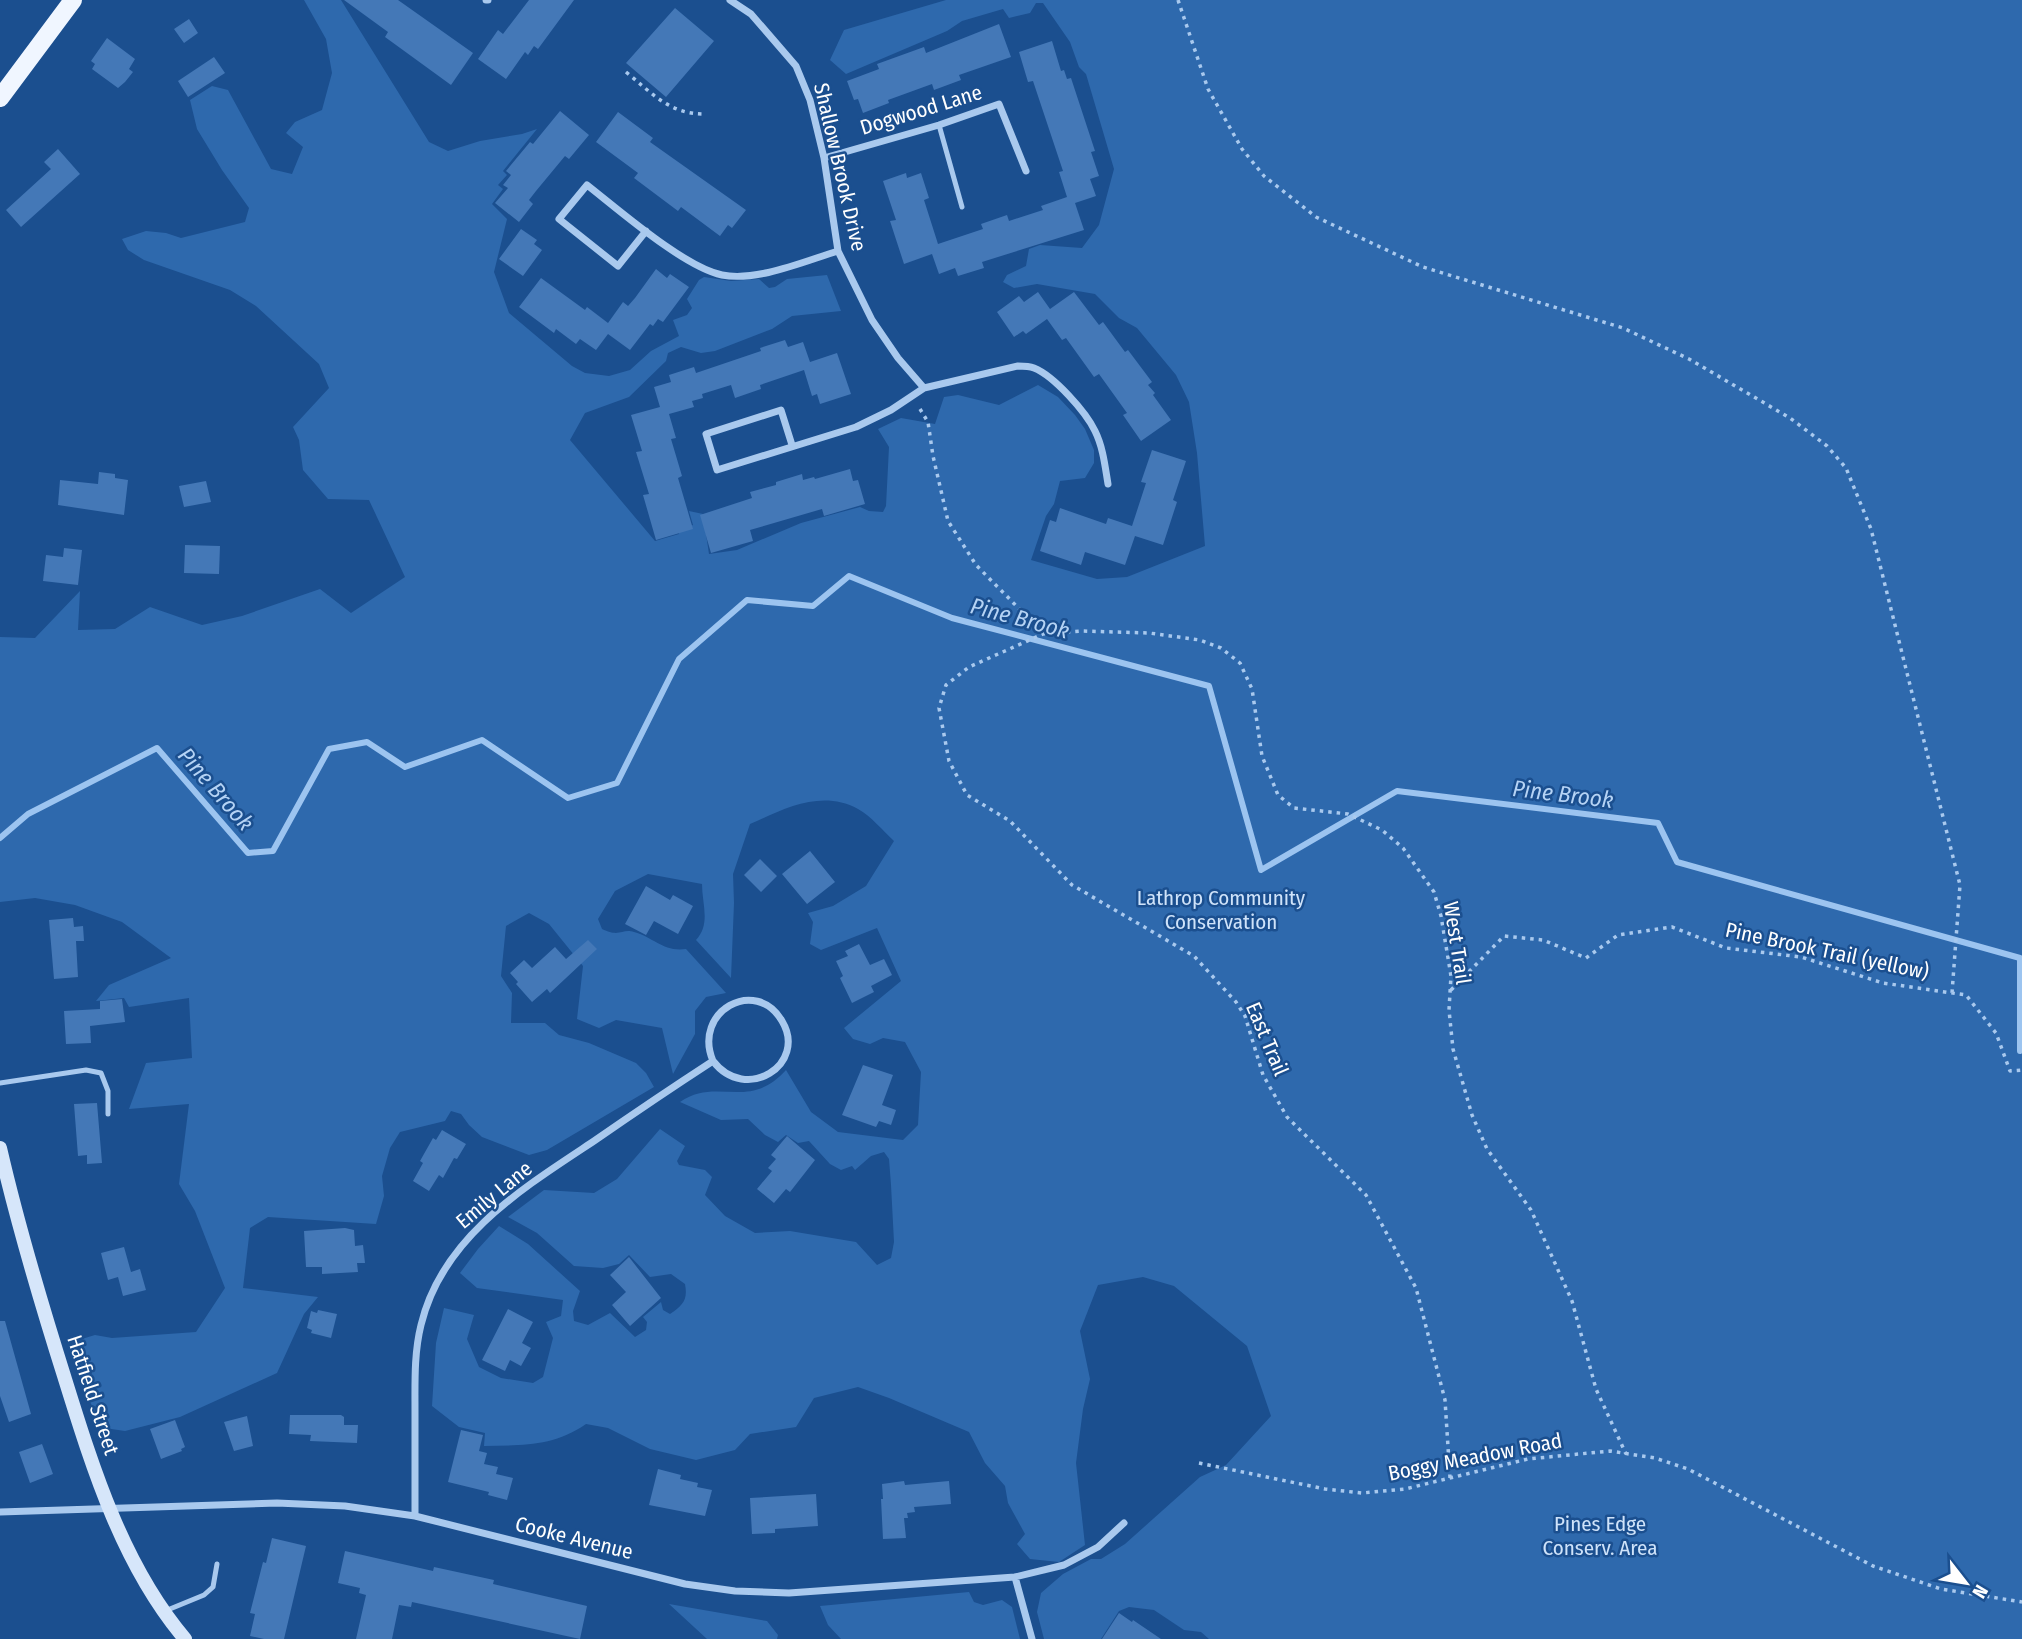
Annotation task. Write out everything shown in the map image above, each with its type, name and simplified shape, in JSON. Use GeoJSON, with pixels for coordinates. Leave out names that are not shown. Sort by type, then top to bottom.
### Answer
{"type":"FeatureCollection","features":[{"type":"Feature","properties":{"kind":"main road"},"geometry":{"type":"LineString","coordinates":[[0,98],[73,0]]}},
{"type":"Feature","properties":{"kind":"street","name":"Shallow Brook Drive"},"geometry":{"type":"LineString","coordinates":[[730,0],[751,14],[796,66],[810,100],[824,158],[838,251],[872,320],[898,358],[924,388]]}},
{"type":"Feature","properties":{"kind":"street","name":"Dogwood Lane"},"geometry":{"type":"LineString","coordinates":[[824,158],[939,125],[999,104],[1026,171]]}},
{"type":"Feature","properties":{"kind":"street"},"geometry":{"type":"LineString","coordinates":[[646,231],[618,266],[559,219],[587,184],[646,231],[689,259],[723,275],[768,271],[838,251]]}},
{"type":"Feature","properties":{"kind":"street"},"geometry":{"type":"LineString","coordinates":[[792,445],[781,410],[706,434],[717,470],[856,427],[891,411],[924,388],[1018,366],[1032,367],[1051,380],[1085,416],[1095,431],[1108,484]]}},
{"type":"Feature","properties":{"kind":"street"},"geometry":{"type":"LineString","coordinates":[[752,1001],[769,1007],[782,1020],[786,1028],[787,1046],[781,1063],[768,1075],[750,1081],[733,1078],[713,1061],[708,1044],[710,1027],[727,1006],[735,1002],[752,1001]]}},
{"type":"Feature","properties":{"kind":"street","name":"Emily Lane"},"geometry":{"type":"LineString","coordinates":[[415,1516],[415,1356],[421,1325],[439,1277],[457,1251],[500,1207],[553,1168],[713,1061]]}},
{"type":"Feature","properties":{"kind":"street","name":"Hatfield Street"},"geometry":{"type":"LineString","coordinates":[[0,1148],[17,1222],[55,1349],[109,1510],[162,1612],[185,1639]]}},
{"type":"Feature","properties":{"kind":"street","name":"Cooke Avenue"},"geometry":{"type":"LineString","coordinates":[[0,1512],[277,1503],[345,1506],[415,1516],[685,1584],[735,1591],[789,1593],[1015,1577],[1064,1565],[1098,1546],[1124,1523]]}},
{"type":"Feature","properties":{"kind":"street"},"geometry":{"type":"LineString","coordinates":[[1015,1577],[1032,1639]]}},
{"type":"Feature","properties":{"kind":"lane"},"geometry":{"type":"LineString","coordinates":[[939,125],[962,207]]}},
{"type":"Feature","properties":{"kind":"lane"},"geometry":{"type":"LineString","coordinates":[[0,1083],[86,1070],[101,1073],[108,1091],[108,1114]]}},
{"type":"Feature","properties":{"kind":"lane"},"geometry":{"type":"LineString","coordinates":[[162,1612],[204,1595],[213,1587],[217,1564]]}},
{"type":"Feature","properties":{"kind":"path"},"geometry":{"type":"LineString","coordinates":[[1178,0],[1208,89],[1242,149],[1264,176],[1316,217],[1423,267],[1623,328],[1689,359],[1790,418],[1827,446],[1846,468],[1871,529],[1960,885],[1952,993]]}},
{"type":"Feature","properties":{"kind":"path"},"geometry":{"type":"LineString","coordinates":[[626,72],[670,108],[704,114]]}},
{"type":"Feature","properties":{"kind":"path"},"geometry":{"type":"LineString","coordinates":[[920,409],[928,422],[948,521],[976,565],[1043,634]]}},
{"type":"Feature","properties":{"kind":"path","name":"West Trail"},"geometry":{"type":"LineString","coordinates":[[1043,634],[1081,631],[1149,633],[1200,640],[1222,648],[1240,663],[1252,689],[1262,755],[1278,795],[1294,807],[1348,814],[1382,830],[1403,848],[1434,892],[1441,916],[1451,976],[1449,1010],[1453,1049],[1472,1115],[1487,1149],[1531,1210],[1572,1301],[1596,1389],[1626,1454]]}},
{"type":"Feature","properties":{"kind":"path","name":"East Trail"},"geometry":{"type":"LineString","coordinates":[[1043,634],[969,667],[946,685],[939,708],[948,761],[967,795],[1010,821],[1072,885],[1194,956],[1236,1002],[1245,1016],[1263,1075],[1287,1117],[1366,1195],[1416,1288],[1445,1400],[1450,1478]]}},
{"type":"Feature","properties":{"kind":"path","name":"Pine Brook Trail (yellow)"},"geometry":{"type":"LineString","coordinates":[[1450,992],[1504,936],[1543,940],[1586,958],[1619,935],[1672,928],[1726,948],[1801,957],[1883,983],[1966,995],[1996,1033],[2010,1071],[2022,1070]]}},
{"type":"Feature","properties":{"kind":"path","name":"Boggy Meadow Road"},"geometry":{"type":"LineString","coordinates":[[1199,1463],[1325,1489],[1362,1493],[1405,1489],[1528,1459],[1610,1451],[1656,1458],[1688,1469],[1873,1566],[1941,1589],[2022,1602]]}},
{"type":"Feature","properties":{"kind":"green space"},"geometry":{"type":"Polygon","coordinates":[[[304,0],[341,0],[429,142],[448,151],[537,129],[503,171],[507,175],[498,185],[503,189],[492,204],[507,219],[494,272],[509,313],[572,366],[585,373],[609,376],[630,370],[651,351],[679,336],[673,320],[687,315],[692,308],[687,299],[699,280],[704,277],[731,281],[759,279],[769,288],[787,279],[827,275],[841,311],[792,316],[772,329],[715,351],[701,353],[681,347],[668,353],[666,361],[629,397],[585,413],[570,440],[655,541],[679,534],[678,530],[693,525],[689,511],[703,514],[709,554],[737,550],[801,523],[860,507],[883,512],[886,506],[889,447],[878,429],[901,418],[935,424],[944,397],[958,395],[999,405],[1038,385],[1058,397],[1075,415],[1085,429],[1094,450],[1094,463],[1085,478],[1060,481],[1054,504],[1046,516],[1031,560],[1097,579],[1127,577],[1205,546],[1197,453],[1189,402],[1176,375],[1137,328],[1119,318],[1095,294],[1037,284],[1014,288],[1003,282],[1007,275],[1026,266],[1029,249],[1040,245],[1082,248],[1099,225],[1114,169],[1086,74],[1079,67],[1070,42],[1043,3],[1036,3],[1030,13],[1009,18],[1003,9],[962,21],[947,31],[846,74],[830,60],[844,30],[946,0],[2022,0],[2022,1639],[1209,1639],[1201,1632],[1184,1630],[1154,1610],[1129,1607],[1119,1611],[1101,1639],[1044,1639],[1037,1612],[1041,1593],[1063,1574],[1091,1559],[1101,1559],[1125,1544],[1200,1477],[1226,1465],[1271,1416],[1247,1346],[1174,1286],[1143,1277],[1098,1285],[1080,1331],[1090,1379],[1076,1463],[1085,1545],[1059,1562],[1030,1559],[1017,1544],[1025,1534],[1008,1503],[1005,1486],[985,1463],[969,1432],[858,1387],[814,1398],[796,1427],[750,1434],[735,1450],[696,1460],[650,1449],[608,1428],[586,1424],[574,1432],[549,1441],[484,1446],[485,1433],[459,1427],[432,1406],[436,1343],[444,1308],[474,1315],[467,1339],[479,1367],[501,1378],[533,1383],[543,1377],[553,1338],[546,1322],[561,1316],[563,1300],[477,1288],[460,1273],[499,1226],[528,1244],[580,1291],[573,1311],[574,1321],[588,1325],[610,1313],[635,1337],[646,1330],[647,1322],[643,1317],[661,1302],[663,1310],[670,1314],[684,1302],[685,1284],[671,1274],[650,1277],[629,1255],[619,1264],[603,1268],[574,1266],[537,1233],[508,1217],[544,1190],[594,1193],[617,1179],[660,1129],[685,1146],[677,1161],[679,1165],[705,1170],[712,1177],[705,1195],[725,1216],[755,1233],[790,1231],[856,1242],[877,1265],[891,1258],[894,1242],[891,1185],[889,1159],[884,1152],[871,1156],[855,1170],[852,1166],[841,1170],[830,1164],[809,1141],[798,1143],[786,1135],[778,1142],[765,1135],[748,1119],[721,1120],[680,1102],[707,1092],[746,1092],[759,1089],[786,1070],[811,1112],[838,1132],[903,1140],[918,1125],[921,1072],[905,1042],[883,1038],[870,1044],[853,1039],[844,1028],[901,981],[877,928],[821,950],[810,944],[813,922],[808,913],[833,906],[866,886],[894,841],[863,812],[844,803],[830,801],[789,807],[750,824],[733,874],[731,978],[696,940],[701,934],[705,914],[702,884],[648,874],[615,891],[598,919],[602,929],[608,932],[634,932],[665,947],[686,949],[726,993],[706,997],[695,1011],[695,1034],[673,1074],[662,1028],[616,1020],[599,1028],[577,1019],[583,966],[549,924],[529,913],[506,926],[501,976],[512,993],[511,1023],[545,1023],[559,1035],[589,1043],[636,1063],[654,1087],[547,1150],[529,1155],[482,1137],[461,1114],[451,1111],[445,1121],[400,1132],[390,1148],[382,1176],[384,1196],[376,1224],[268,1217],[250,1228],[243,1288],[318,1297],[304,1314],[277,1373],[180,1417],[125,1431],[98,1427],[72,1342],[95,1335],[112,1338],[196,1332],[225,1288],[195,1211],[179,1184],[189,1104],[129,1109],[146,1063],[192,1058],[189,998],[129,1007],[124,998],[96,1001],[109,985],[171,958],[122,922],[75,905],[35,898],[0,902],[0,637],[35,638],[80,591],[78,630],[115,629],[150,607],[202,625],[242,616],[320,589],[351,613],[405,577],[369,500],[328,499],[303,470],[299,440],[293,427],[329,388],[319,364],[256,306],[230,290],[144,260],[128,250],[122,239],[146,231],[181,238],[245,222],[249,208],[197,129],[190,100],[212,86],[228,90],[271,169],[292,174],[303,147],[286,133],[295,122],[322,110],[332,73],[326,39],[304,0]]]}},
{"type":"Feature","properties":{"kind":"green space"},"geometry":{"type":"Polygon","coordinates":[[[969,1592],[974,1602],[983,1605],[1002,1600],[1012,1607],[1020,1639],[841,1639],[828,1625],[820,1606],[969,1592]]]}},
{"type":"Feature","properties":{"kind":"green space"},"geometry":{"type":"Polygon","coordinates":[[[669,1604],[767,1621],[778,1635],[777,1639],[707,1639],[669,1604]]]}},
{"type":"Feature","properties":{"kind":"building"},"geometry":{"type":"Polygon","coordinates":[[[344,0],[398,0],[473,53],[451,85],[385,37],[388,32],[344,0]]]}},
{"type":"Feature","properties":{"kind":"building"},"geometry":{"type":"Polygon","coordinates":[[[529,0],[574,0],[538,49],[534,46],[528,55],[525,52],[506,79],[478,59],[498,30],[503,34],[529,0]]]}},
{"type":"Feature","properties":{"kind":"building"},"geometry":{"type":"Polygon","coordinates":[[[675,8],[714,41],[666,97],[626,63],[675,8]]]}},
{"type":"Feature","properties":{"kind":"building"},"geometry":{"type":"Polygon","coordinates":[[[189,19],[198,33],[184,43],[174,29],[189,19]]]}},
{"type":"Feature","properties":{"kind":"building"},"geometry":{"type":"Polygon","coordinates":[[[999,24],[1011,57],[959,75],[961,80],[934,90],[932,84],[888,100],[889,103],[863,113],[858,99],[854,100],[847,81],[879,69],[877,64],[924,47],[926,53],[999,24]]]}},
{"type":"Feature","properties":{"kind":"building"},"geometry":{"type":"Polygon","coordinates":[[[107,38],[135,59],[129,69],[133,72],[118,88],[92,69],[95,64],[91,61],[107,38]]]}},
{"type":"Feature","properties":{"kind":"building"},"geometry":{"type":"Polygon","coordinates":[[[1052,41],[1061,71],[1064,70],[1067,79],[1071,78],[1095,151],[1091,152],[1099,176],[1090,179],[1096,196],[1075,203],[1084,230],[982,262],[984,268],[958,276],[955,268],[939,274],[932,254],[904,264],[890,221],[896,220],[883,181],[906,173],[907,178],[921,173],[929,198],[924,200],[938,244],[983,229],[981,224],[1007,215],[1009,221],[1043,210],[1041,206],[1067,197],[1059,172],[1063,171],[1033,81],[1028,82],[1019,52],[1052,41]]]}},
{"type":"Feature","properties":{"kind":"building"},"geometry":{"type":"Polygon","coordinates":[[[214,57],[225,73],[188,97],[178,81],[214,57]]]}},
{"type":"Feature","properties":{"kind":"building"},"geometry":{"type":"Polygon","coordinates":[[[560,111],[589,135],[569,159],[565,156],[536,191],[529,200],[533,204],[519,222],[495,203],[508,188],[503,185],[511,175],[506,171],[560,111]]]}},
{"type":"Feature","properties":{"kind":"building"},"geometry":{"type":"Polygon","coordinates":[[[618,112],[653,138],[650,142],[746,210],[732,228],[728,225],[720,236],[681,207],[678,211],[634,178],[638,173],[596,142],[618,112]]]}},
{"type":"Feature","properties":{"kind":"building"},"geometry":{"type":"Polygon","coordinates":[[[58,149],[80,174],[21,227],[6,210],[51,169],[44,162],[58,149]]]}},
{"type":"Feature","properties":{"kind":"building"},"geometry":{"type":"Polygon","coordinates":[[[521,229],[537,240],[534,244],[542,250],[523,276],[499,259],[521,229]]]}},
{"type":"Feature","properties":{"kind":"building"},"geometry":{"type":"Polygon","coordinates":[[[656,269],[667,278],[670,274],[689,287],[663,322],[658,319],[653,326],[650,324],[630,350],[608,334],[596,350],[580,339],[576,344],[556,329],[554,333],[519,307],[541,278],[608,323],[623,302],[628,306],[656,269]]]}},
{"type":"Feature","properties":{"kind":"building"},"geometry":{"type":"Polygon","coordinates":[[[1038,292],[1050,309],[1074,292],[1099,325],[1103,322],[1125,352],[1128,350],[1152,382],[1148,385],[1155,393],[1153,395],[1171,420],[1141,441],[1123,415],[1127,413],[1099,374],[1094,377],[1066,338],[1062,340],[1047,319],[1026,334],[1023,331],[1014,337],[997,312],[1019,296],[1024,302],[1038,292]]]}},
{"type":"Feature","properties":{"kind":"building"},"geometry":{"type":"Polygon","coordinates":[[[785,340],[788,347],[803,342],[810,362],[837,353],[851,394],[820,404],[817,394],[812,396],[804,370],[760,385],[761,389],[735,398],[731,385],[702,394],[703,398],[692,401],[694,407],[669,414],[676,438],[671,439],[682,476],[678,478],[693,529],[656,540],[643,495],[649,494],[636,452],[642,451],[631,415],[660,407],[654,387],[671,382],[669,375],[694,367],[696,373],[785,340]]]}},
{"type":"Feature","properties":{"kind":"building"},"geometry":{"type":"Polygon","coordinates":[[[1152,450],[1186,461],[1173,500],[1177,502],[1163,545],[1135,536],[1125,565],[1085,552],[1081,565],[1040,551],[1050,520],[1056,522],[1060,508],[1106,524],[1108,518],[1132,526],[1146,483],[1141,482],[1152,450]]]}},
{"type":"Feature","properties":{"kind":"building"},"geometry":{"type":"Polygon","coordinates":[[[850,469],[853,481],[858,480],[865,504],[824,516],[822,509],[750,530],[753,541],[711,553],[700,515],[752,498],[750,492],[802,474],[803,480],[815,479],[850,469]]]}},
{"type":"Feature","properties":{"kind":"building"},"geometry":{"type":"Polygon","coordinates":[[[99,472],[115,474],[115,478],[128,480],[124,515],[58,505],[60,480],[98,484],[99,472]]]}},
{"type":"Feature","properties":{"kind":"building"},"geometry":{"type":"Polygon","coordinates":[[[206,481],[211,502],[184,507],[179,486],[206,481]]]}},
{"type":"Feature","properties":{"kind":"building"},"geometry":{"type":"Polygon","coordinates":[[[185,545],[220,546],[219,574],[184,573],[185,545]]]}},
{"type":"Feature","properties":{"kind":"building"},"geometry":{"type":"Polygon","coordinates":[[[64,548],[82,550],[78,585],[43,581],[46,555],[63,557],[64,548]]]}},
{"type":"Feature","properties":{"kind":"building"},"geometry":{"type":"Polygon","coordinates":[[[810,851],[835,882],[807,904],[782,874],[810,851]]]}},
{"type":"Feature","properties":{"kind":"building"},"geometry":{"type":"Polygon","coordinates":[[[760,859],[777,876],[761,892],[744,875],[760,859]]]}},
{"type":"Feature","properties":{"kind":"building"},"geometry":{"type":"Polygon","coordinates":[[[646,886],[670,900],[673,895],[693,906],[678,934],[654,921],[646,935],[625,924],[646,886]]]}},
{"type":"Feature","properties":{"kind":"building"},"geometry":{"type":"Polygon","coordinates":[[[73,918],[74,927],[83,926],[84,941],[76,941],[78,977],[54,979],[49,920],[73,918]]]}},
{"type":"Feature","properties":{"kind":"building"},"geometry":{"type":"Polygon","coordinates":[[[588,940],[597,949],[550,993],[547,989],[532,1002],[510,973],[524,960],[532,968],[555,947],[566,959],[588,940]]]}},
{"type":"Feature","properties":{"kind":"building"},"geometry":{"type":"Polygon","coordinates":[[[859,944],[870,965],[884,959],[892,975],[871,986],[874,992],[852,1003],[840,978],[843,976],[836,961],[848,956],[845,951],[859,944]]]}},
{"type":"Feature","properties":{"kind":"building"},"geometry":{"type":"Polygon","coordinates":[[[122,999],[125,1022],[90,1026],[91,1043],[66,1044],[64,1011],[100,1009],[100,1001],[122,999]]]}},
{"type":"Feature","properties":{"kind":"building"},"geometry":{"type":"Polygon","coordinates":[[[863,1065],[893,1075],[882,1105],[896,1110],[891,1125],[879,1121],[876,1127],[842,1115],[863,1065]]]}},
{"type":"Feature","properties":{"kind":"building"},"geometry":{"type":"Polygon","coordinates":[[[97,1103],[102,1163],[87,1164],[87,1155],[78,1156],[74,1104],[97,1103]]]}},
{"type":"Feature","properties":{"kind":"building"},"geometry":{"type":"Polygon","coordinates":[[[442,1130],[466,1144],[443,1178],[439,1175],[429,1191],[413,1181],[433,1138],[436,1140],[442,1130]]]}},
{"type":"Feature","properties":{"kind":"building"},"geometry":{"type":"Polygon","coordinates":[[[787,1136],[815,1160],[790,1192],[786,1189],[774,1203],[757,1189],[772,1171],[768,1168],[776,1159],[771,1155],[787,1136]]]}},
{"type":"Feature","properties":{"kind":"building"},"geometry":{"type":"Polygon","coordinates":[[[345,1228],[354,1230],[355,1246],[363,1245],[365,1263],[357,1263],[358,1272],[322,1274],[322,1267],[306,1267],[304,1231],[345,1228]]]}},
{"type":"Feature","properties":{"kind":"building"},"geometry":{"type":"Polygon","coordinates":[[[124,1247],[131,1272],[140,1269],[146,1290],[123,1296],[118,1277],[108,1280],[101,1253],[124,1247]]]}},
{"type":"Feature","properties":{"kind":"building"},"geometry":{"type":"Polygon","coordinates":[[[629,1257],[661,1298],[630,1326],[612,1305],[626,1292],[610,1275],[629,1257]]]}},
{"type":"Feature","properties":{"kind":"building"},"geometry":{"type":"Polygon","coordinates":[[[508,1309],[533,1322],[522,1343],[531,1348],[521,1366],[510,1360],[505,1371],[482,1360],[508,1309]]]}},
{"type":"Feature","properties":{"kind":"building"},"geometry":{"type":"Polygon","coordinates":[[[318,1310],[337,1314],[331,1338],[311,1333],[312,1330],[307,1328],[311,1311],[317,1313],[318,1310]]]}},
{"type":"Feature","properties":{"kind":"building"},"geometry":{"type":"Polygon","coordinates":[[[0,1321],[5,1321],[31,1414],[9,1422],[0,1396],[0,1321]]]}},
{"type":"Feature","properties":{"kind":"building"},"geometry":{"type":"Polygon","coordinates":[[[290,1415],[341,1415],[344,1417],[344,1425],[358,1425],[357,1443],[310,1441],[311,1435],[289,1434],[290,1415]]]}},
{"type":"Feature","properties":{"kind":"building"},"geometry":{"type":"Polygon","coordinates":[[[247,1416],[253,1446],[234,1451],[224,1422],[247,1416]]]}},
{"type":"Feature","properties":{"kind":"building"},"geometry":{"type":"Polygon","coordinates":[[[175,1420],[185,1447],[182,1451],[161,1459],[150,1429],[175,1420]]]}},
{"type":"Feature","properties":{"kind":"building"},"geometry":{"type":"Polygon","coordinates":[[[461,1430],[483,1435],[479,1451],[487,1453],[484,1464],[498,1467],[496,1474],[513,1478],[507,1500],[488,1495],[489,1492],[448,1482],[461,1430]]]}},
{"type":"Feature","properties":{"kind":"building"},"geometry":{"type":"Polygon","coordinates":[[[42,1444],[53,1474],[30,1483],[19,1452],[42,1444]]]}},
{"type":"Feature","properties":{"kind":"building"},"geometry":{"type":"Polygon","coordinates":[[[658,1469],[681,1475],[680,1479],[712,1490],[705,1516],[649,1505],[658,1469]]]}},
{"type":"Feature","properties":{"kind":"building"},"geometry":{"type":"Polygon","coordinates":[[[904,1481],[905,1485],[949,1481],[951,1504],[914,1507],[915,1512],[907,1513],[908,1518],[904,1518],[906,1538],[883,1539],[882,1484],[904,1481]]]}},
{"type":"Feature","properties":{"kind":"building"},"geometry":{"type":"Polygon","coordinates":[[[816,1494],[818,1526],[775,1529],[775,1533],[752,1534],[750,1498],[816,1494]]]}},
{"type":"Feature","properties":{"kind":"building"},"geometry":{"type":"Polygon","coordinates":[[[272,1538],[306,1546],[284,1639],[250,1636],[255,1614],[250,1613],[272,1538]]]}},
{"type":"Feature","properties":{"kind":"building"},"geometry":{"type":"Polygon","coordinates":[[[345,1551],[433,1571],[434,1567],[494,1580],[493,1584],[587,1606],[580,1639],[412,1602],[411,1607],[399,1605],[392,1639],[356,1639],[366,1595],[359,1593],[360,1588],[338,1583],[345,1551]]]}},
{"type":"Feature","properties":{"kind":"building"},"geometry":{"type":"Polygon","coordinates":[[[1119,1613],[1132,1622],[1133,1620],[1161,1639],[1102,1639],[1119,1613]]]}},
{"type":"Feature","properties":{"kind":"waterway","name":"Pine Brook"},"geometry":{"type":"LineString","coordinates":[[0,838],[28,814],[157,748],[248,853],[273,851],[329,749],[367,742],[405,767],[482,740],[568,798],[617,783],[679,659],[747,600],[813,606],[849,576],[952,618],[1209,686],[1261,870],[1397,791],[1658,823],[1677,862],[2020,958],[2020,1051],[2022,1050]]}},
{"type":"Feature","properties":{"kind":"park label","name":"Lathrop Community Conservation"},"geometry":{"type":"Point","coordinates":[1221,910]}},
{"type":"Feature","properties":{"kind":"park label","name":"Pines Edge Conserv. Area"},"geometry":{"type":"Point","coordinates":[1600,1536]}}]}
